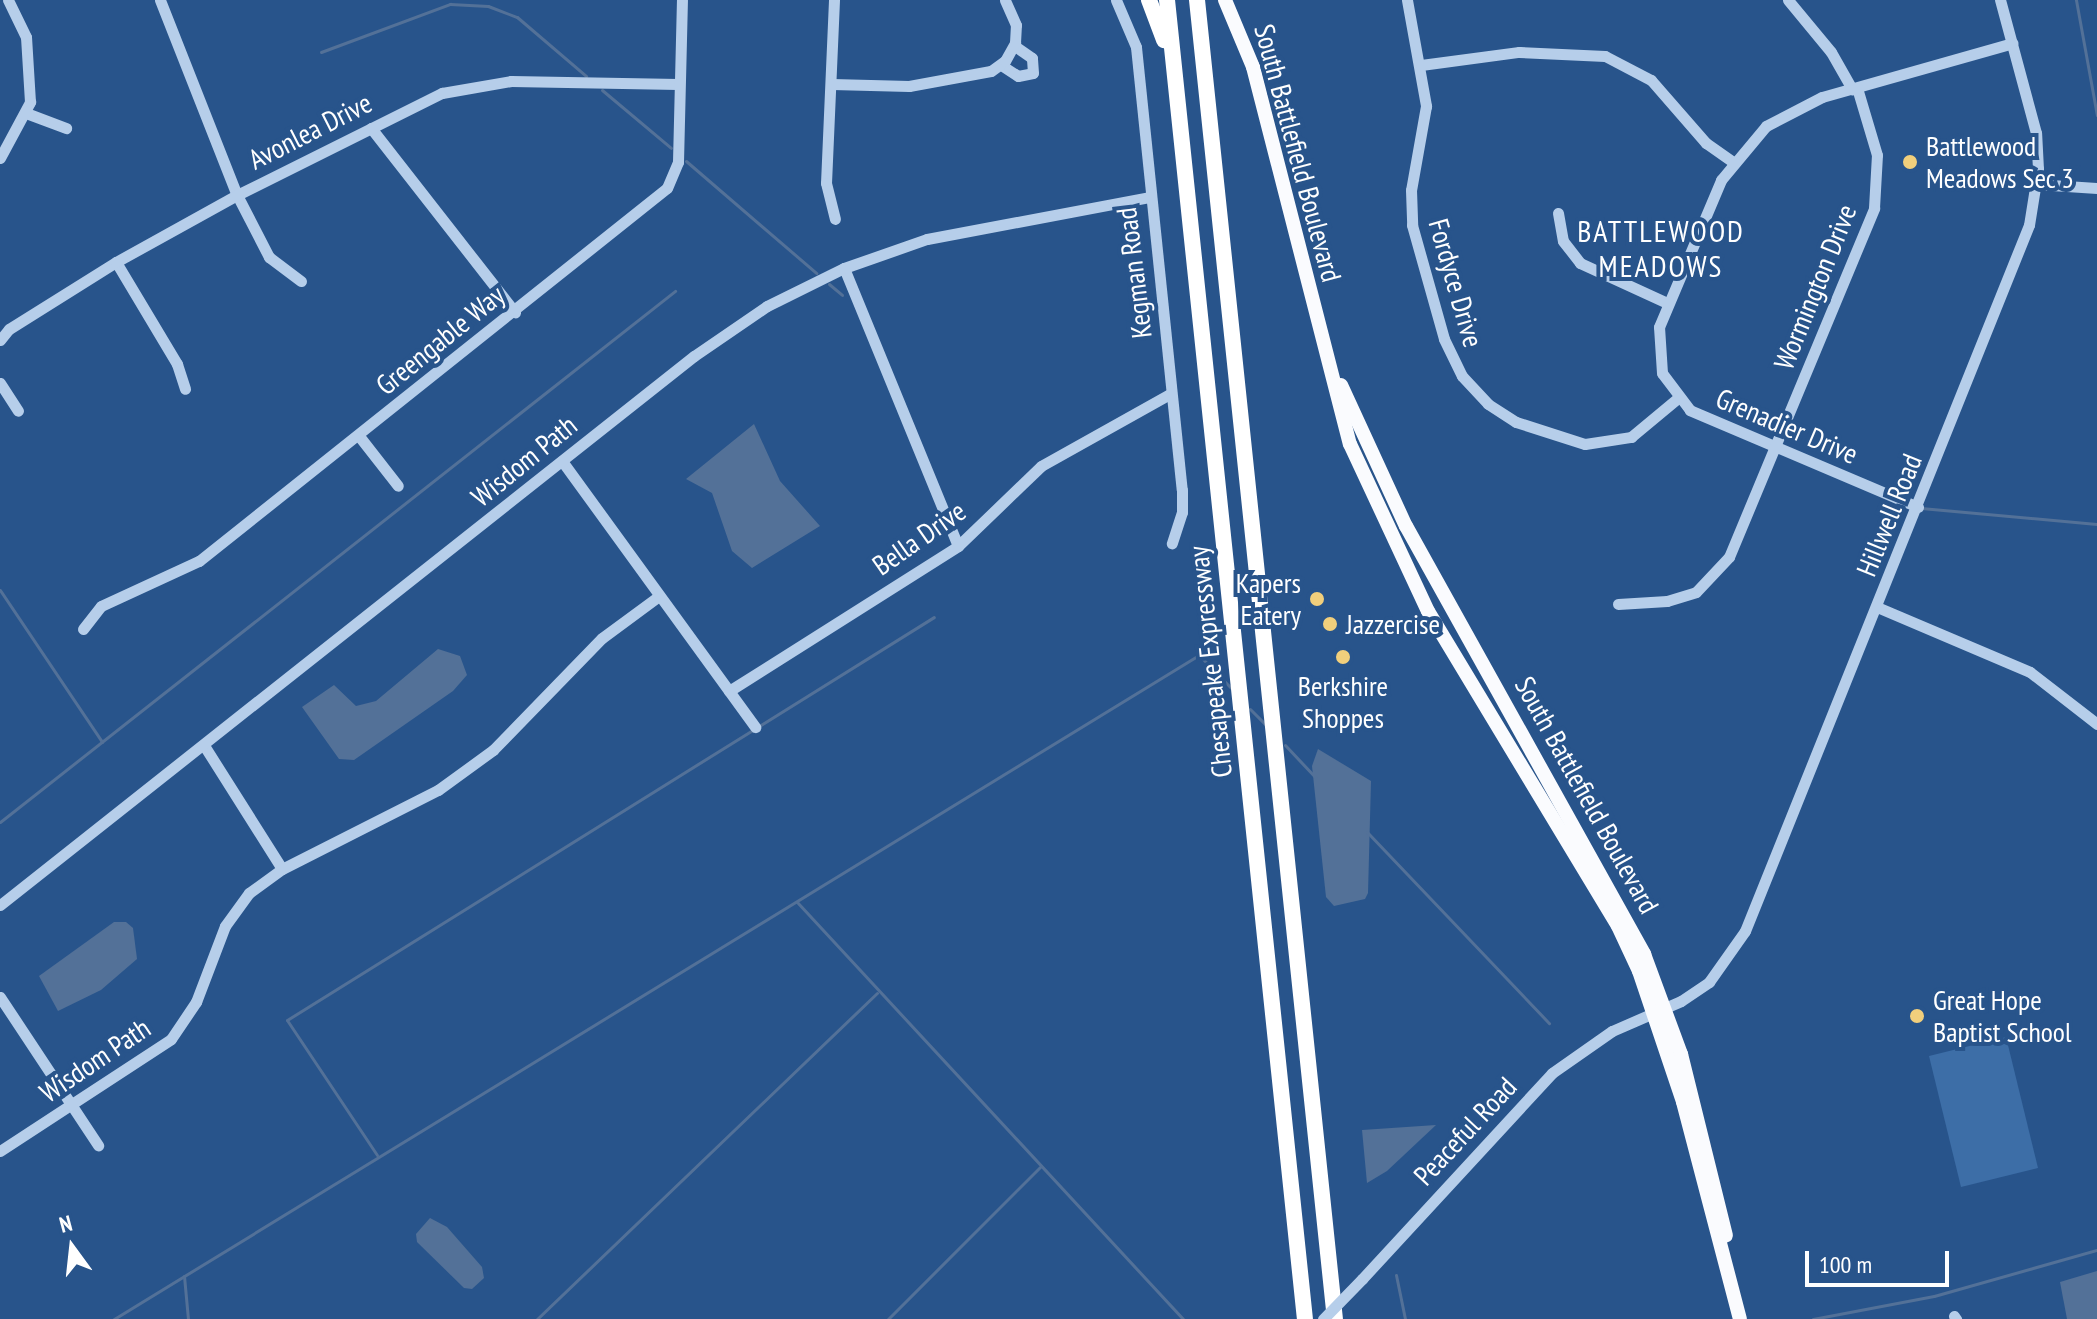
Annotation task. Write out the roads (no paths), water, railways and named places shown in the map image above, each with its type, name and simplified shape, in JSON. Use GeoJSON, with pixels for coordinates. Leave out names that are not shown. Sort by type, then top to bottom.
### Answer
{"type":"FeatureCollection","features":[{"type":"Feature","properties":{"kind":"highway"},"geometry":{"type":"LineString","coordinates":[[1149,0],[1165,43],[1175,111]]}},
{"type":"Feature","properties":{"kind":"highway","name":"Chesapeake Expressway"},"geometry":{"type":"LineString","coordinates":[[1167,0],[1175,111],[1305,1319]]}},
{"type":"Feature","properties":{"kind":"highway","name":"Chesapeake Expressway"},"geometry":{"type":"LineString","coordinates":[[1197,0],[1335,1319]]}},
{"type":"Feature","properties":{"kind":"main road","name":"South Battlefield Boulevard"},"geometry":{"type":"LineString","coordinates":[[1225,0],[1253,67],[1350,444],[1395,549],[1618,926],[1660,1009],[1740,1319]]}},
{"type":"Feature","properties":{"kind":"main road","name":"South Battlefield Boulevard"},"geometry":{"type":"LineString","coordinates":[[1317,321],[1352,413],[1406,526],[1628,922],[1697,1110],[1748,1319]]}},
{"type":"Feature","properties":{"kind":"street"},"geometry":{"type":"LineString","coordinates":[[0,158],[26,113],[31,65],[26,37],[8,0]]}},
{"type":"Feature","properties":{"kind":"street"},"geometry":{"type":"LineString","coordinates":[[160,0],[237,195],[269,257],[301,281]]}},
{"type":"Feature","properties":{"kind":"street","name":"Greengable Way"},"geometry":{"type":"LineString","coordinates":[[83,629],[101,606],[199,561],[515,312],[672,181],[678,162],[682,0]]}},
{"type":"Feature","properties":{"kind":"street"},"geometry":{"type":"LineString","coordinates":[[834,0],[826,183],[835,219]]}},
{"type":"Feature","properties":{"kind":"street"},"geometry":{"type":"LineString","coordinates":[[832,84],[909,86],[984,73],[1001,65],[1015,46],[1016,25],[1005,0]]}},
{"type":"Feature","properties":{"kind":"street","name":"Kegman Road"},"geometry":{"type":"LineString","coordinates":[[1116,0],[1136,47],[1182,512],[1172,543]]}},
{"type":"Feature","properties":{"kind":"street","name":"Fordyce Drive"},"geometry":{"type":"LineString","coordinates":[[1407,0],[1426,106],[1411,190],[1412,225],[1449,353],[1462,376],[1488,404],[1516,422],[1585,444],[1631,437],[1678,398]]}},
{"type":"Feature","properties":{"kind":"street"},"geometry":{"type":"LineString","coordinates":[[1788,0],[1831,52],[1855,89]]}},
{"type":"Feature","properties":{"kind":"street","name":"Hillwell Road"},"geometry":{"type":"LineString","coordinates":[[1660,1009],[1709,982],[1745,931],[2014,272],[2036,184],[2036,133],[2000,0]]}},
{"type":"Feature","properties":{"kind":"street","name":"Grenadier Drive"},"geometry":{"type":"LineString","coordinates":[[1918,507],[1703,418],[1678,398],[1662,373],[1657,347],[1667,303],[1733,162],[1784,114],[1855,89],[2013,43]]}},
{"type":"Feature","properties":{"kind":"street"},"geometry":{"type":"LineString","coordinates":[[1001,65],[1018,76],[1033,73],[1032,58],[1015,46]]}},
{"type":"Feature","properties":{"kind":"street"},"geometry":{"type":"LineString","coordinates":[[1421,65],[1519,52],[1605,56],[1651,80],[1711,147],[1733,162]]}},
{"type":"Feature","properties":{"kind":"street","name":"Avonlea Drive"},"geometry":{"type":"LineString","coordinates":[[0,340],[9,329],[116,262],[237,195],[442,93],[493,82],[678,84]]}},
{"type":"Feature","properties":{"kind":"street","name":"Wormington Drive"},"geometry":{"type":"LineString","coordinates":[[1618,604],[1682,597],[1715,577],[1729,557],[1874,208],[1877,155],[1855,89]]}},
{"type":"Feature","properties":{"kind":"street"},"geometry":{"type":"LineString","coordinates":[[26,113],[66,128]]}},
{"type":"Feature","properties":{"kind":"street"},"geometry":{"type":"LineString","coordinates":[[371,128],[515,312]]}},
{"type":"Feature","properties":{"kind":"street"},"geometry":{"type":"LineString","coordinates":[[2036,184],[2097,188]]}},
{"type":"Feature","properties":{"kind":"street","name":"Wisdom Path"},"geometry":{"type":"LineString","coordinates":[[0,905],[205,747],[731,329],[844,268],[927,239],[1149,197]]}},
{"type":"Feature","properties":{"kind":"street"},"geometry":{"type":"LineString","coordinates":[[1558,213],[1563,241],[1580,263],[1667,303]]}},
{"type":"Feature","properties":{"kind":"street"},"geometry":{"type":"LineString","coordinates":[[116,262],[177,364],[185,389]]}},
{"type":"Feature","properties":{"kind":"street"},"geometry":{"type":"LineString","coordinates":[[844,268],[958,546]]}},
{"type":"Feature","properties":{"kind":"street"},"geometry":{"type":"LineString","coordinates":[[0,383],[18,411]]}},
{"type":"Feature","properties":{"kind":"street","name":"Bella Drive"},"geometry":{"type":"LineString","coordinates":[[729,691],[958,546],[1023,478],[1170,394]]}},
{"type":"Feature","properties":{"kind":"street"},"geometry":{"type":"LineString","coordinates":[[359,436],[398,486]]}},
{"type":"Feature","properties":{"kind":"street"},"geometry":{"type":"LineString","coordinates":[[562,461],[755,727]]}},
{"type":"Feature","properties":{"kind":"street","name":"Wisdom Path"},"geometry":{"type":"LineString","coordinates":[[0,1151],[171,1039],[196,1002],[216,943],[236,909],[282,869],[438,790],[493,750],[602,638],[659,596]]}},
{"type":"Feature","properties":{"kind":"street"},"geometry":{"type":"LineString","coordinates":[[1877,607],[2030,672],[2097,724]]}},
{"type":"Feature","properties":{"kind":"street"},"geometry":{"type":"LineString","coordinates":[[205,747],[282,869]]}},
{"type":"Feature","properties":{"kind":"street"},"geometry":{"type":"LineString","coordinates":[[0,997],[98,1145]]}},
{"type":"Feature","properties":{"kind":"street","name":"Peaceful Road"},"geometry":{"type":"LineString","coordinates":[[1323,1319],[1552,1073],[1612,1031],[1660,1009]]}},
{"type":"Feature","properties":{"kind":"waterway"},"geometry":{"type":"LineString","coordinates":[[2076,0],[2097,115]]}},
{"type":"Feature","properties":{"kind":"waterway"},"geometry":{"type":"LineString","coordinates":[[321,52],[450,4],[488,6],[517,17],[586,76]]}},
{"type":"Feature","properties":{"kind":"waterway"},"geometry":{"type":"LineString","coordinates":[[602,90],[671,148]]}},
{"type":"Feature","properties":{"kind":"waterway"},"geometry":{"type":"LineString","coordinates":[[686,161],[816,273]]}},
{"type":"Feature","properties":{"kind":"waterway"},"geometry":{"type":"LineString","coordinates":[[829,284],[842,295]]}},
{"type":"Feature","properties":{"kind":"waterway"},"geometry":{"type":"LineString","coordinates":[[0,822],[675,291]]}},
{"type":"Feature","properties":{"kind":"waterway"},"geometry":{"type":"LineString","coordinates":[[1921,508],[2097,524]]}},
{"type":"Feature","properties":{"kind":"waterway"},"geometry":{"type":"LineString","coordinates":[[0,590],[102,742]]}},
{"type":"Feature","properties":{"kind":"waterway"},"geometry":{"type":"LineString","coordinates":[[377,1155],[287,1020],[934,617]]}},
{"type":"Feature","properties":{"kind":"waterway"},"geometry":{"type":"LineString","coordinates":[[114,1319],[1199,655],[1230,687]]}},
{"type":"Feature","properties":{"kind":"waterway"},"geometry":{"type":"LineString","coordinates":[[1250,709],[1265,724]]}},
{"type":"Feature","properties":{"kind":"waterway"},"geometry":{"type":"LineString","coordinates":[[1285,745],[1315,777]]}},
{"type":"Feature","properties":{"kind":"waterway"},"geometry":{"type":"LineString","coordinates":[[1367,832],[1549,1023]]}},
{"type":"Feature","properties":{"kind":"waterway"},"geometry":{"type":"LineString","coordinates":[[797,902],[1183,1319]]}},
{"type":"Feature","properties":{"kind":"waterway"},"geometry":{"type":"LineString","coordinates":[[537,1319],[877,993]]}},
{"type":"Feature","properties":{"kind":"waterway"},"geometry":{"type":"LineString","coordinates":[[888,1319],[1040,1167]]}},
{"type":"Feature","properties":{"kind":"waterway"},"geometry":{"type":"LineString","coordinates":[[1813,1319],[1934,1296],[2097,1250]]}},
{"type":"Feature","properties":{"kind":"waterway"},"geometry":{"type":"LineString","coordinates":[[1396,1275],[1405,1319]]}},
{"type":"Feature","properties":{"kind":"waterway"},"geometry":{"type":"LineString","coordinates":[[184,1276],[188,1319]]}},
{"type":"Feature","properties":{"kind":"place","name":"Battlewood Meadows Sec 3"},"geometry":{"type":"Point","coordinates":[1910,162]}},
{"type":"Feature","properties":{"kind":"place","name":"Kapers Eatery"},"geometry":{"type":"Point","coordinates":[1317,599]}},
{"type":"Feature","properties":{"kind":"place","name":"Jazzercise"},"geometry":{"type":"Point","coordinates":[1330,624]}},
{"type":"Feature","properties":{"kind":"place","name":"Berkshire Shoppes"},"geometry":{"type":"Point","coordinates":[1343,657]}},
{"type":"Feature","properties":{"kind":"place","name":"Great Hope Baptist School"},"geometry":{"type":"Point","coordinates":[1917,1016]}},
{"type":"Feature","properties":{"kind":"district","name":"BATTLEWOOD MEADOWS"},"geometry":{"type":"Point","coordinates":[1661,248]}}]}
